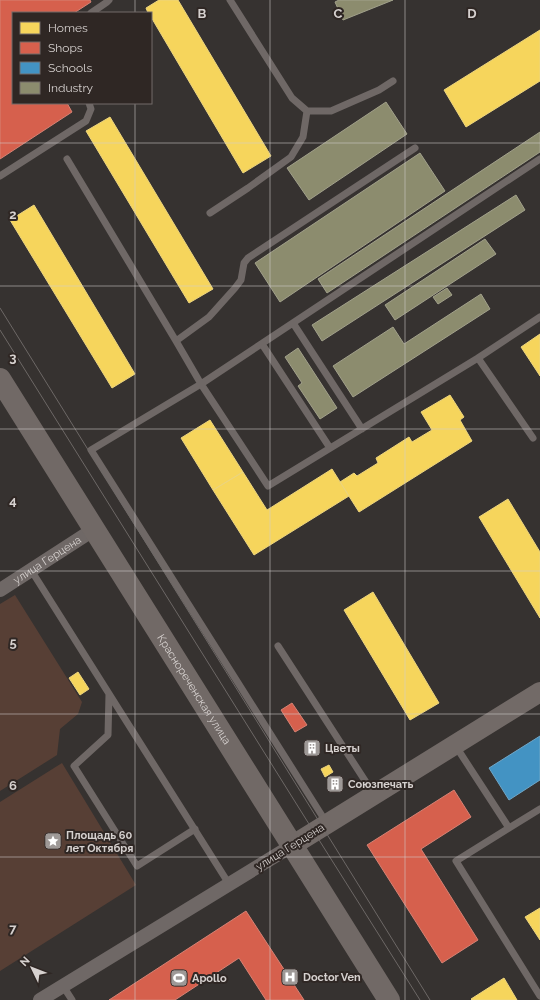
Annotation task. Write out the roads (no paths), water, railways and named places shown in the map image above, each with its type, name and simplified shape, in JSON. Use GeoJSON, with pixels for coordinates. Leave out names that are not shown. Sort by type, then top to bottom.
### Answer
{"type":"FeatureCollection","features":[{"type":"Feature","properties":{"kind":"main road","name":"Краснореченская улица"},"geometry":{"type":"LineString","coordinates":[[0,379],[93,530],[293,845],[389,1000]]}},
{"type":"Feature","properties":{"kind":"street","name":"улица Герцена"},"geometry":{"type":"LineString","coordinates":[[0,590],[93,530]]}},
{"type":"Feature","properties":{"kind":"street","name":"улица Герцена"},"geometry":{"type":"LineString","coordinates":[[40,1000],[540,692]]}},
{"type":"Feature","properties":{"kind":"lane"},"geometry":{"type":"LineString","coordinates":[[92,12],[109,0]]}},
{"type":"Feature","properties":{"kind":"lane"},"geometry":{"type":"LineString","coordinates":[[230,0],[292,98],[307,111],[331,111],[379,90],[394,81]]}},
{"type":"Feature","properties":{"kind":"lane"},"geometry":{"type":"LineString","coordinates":[[0,176],[86,121],[90,109],[89,104]]}},
{"type":"Feature","properties":{"kind":"lane"},"geometry":{"type":"LineString","coordinates":[[210,212],[248,188],[291,156],[303,137],[307,111]]}},
{"type":"Feature","properties":{"kind":"lane"},"geometry":{"type":"LineString","coordinates":[[176,341],[208,317],[241,280],[244,263],[248,258],[414,148]]}},
{"type":"Feature","properties":{"kind":"lane"},"geometry":{"type":"LineString","coordinates":[[67,159],[201,384],[268,486],[478,358],[540,317]]}},
{"type":"Feature","properties":{"kind":"lane"},"geometry":{"type":"LineString","coordinates":[[328,824],[91,450],[201,384],[540,159]]}},
{"type":"Feature","properties":{"kind":"lane"},"geometry":{"type":"LineString","coordinates":[[293,323],[362,429]]}},
{"type":"Feature","properties":{"kind":"lane"},"geometry":{"type":"LineString","coordinates":[[262,344],[330,448]]}},
{"type":"Feature","properties":{"kind":"lane"},"geometry":{"type":"LineString","coordinates":[[478,358],[533,438]]}},
{"type":"Feature","properties":{"kind":"lane"},"geometry":{"type":"LineString","coordinates":[[31,570],[229,884]]}},
{"type":"Feature","properties":{"kind":"lane"},"geometry":{"type":"LineString","coordinates":[[278,646],[374,795]]}},
{"type":"Feature","properties":{"kind":"lane"},"geometry":{"type":"LineString","coordinates":[[109,694],[108,735],[74,766],[137,866],[194,829]]}},
{"type":"Feature","properties":{"kind":"lane"},"geometry":{"type":"LineString","coordinates":[[455,745],[509,828]]}},
{"type":"Feature","properties":{"kind":"lane"},"geometry":{"type":"LineString","coordinates":[[540,809],[456,861],[540,996]]}},
{"type":"Feature","properties":{"kind":"lane"},"geometry":{"type":"LineString","coordinates":[[63,986],[72,1000]]}},
{"type":"Feature","properties":{"kind":"tram line"},"geometry":{"type":"LineString","coordinates":[[0,308],[430,1000]]}},
{"type":"Feature","properties":{"kind":"tram line"},"geometry":{"type":"LineString","coordinates":[[0,330],[420,1000]]}},
{"type":"Feature","properties":{"kind":"place","name":"Цветы"},"geometry":{"type":"Point","coordinates":[312,748]}},
{"type":"Feature","properties":{"kind":"place","name":"Союзпечать"},"geometry":{"type":"Point","coordinates":[335,784]}},
{"type":"Feature","properties":{"kind":"place","name":"Площадь 60 лет Октября"},"geometry":{"type":"Point","coordinates":[53,841]}},
{"type":"Feature","properties":{"kind":"place","name":"Doctor Ven"},"geometry":{"type":"Point","coordinates":[290,977]}},
{"type":"Feature","properties":{"kind":"place","name":"Apollo"},"geometry":{"type":"Point","coordinates":[179,978]}}]}
